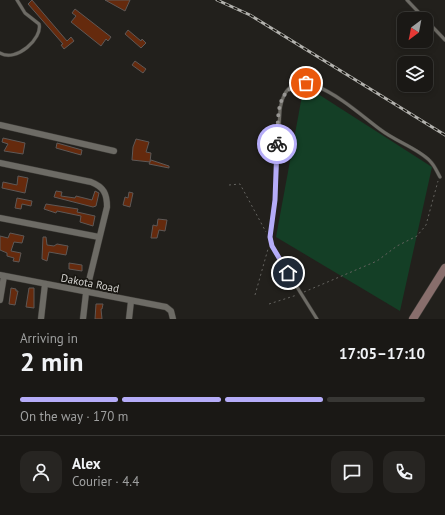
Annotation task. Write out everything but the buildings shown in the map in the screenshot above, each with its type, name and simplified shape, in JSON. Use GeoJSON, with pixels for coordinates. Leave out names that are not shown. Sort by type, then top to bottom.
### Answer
{"type":"FeatureCollection","features":[{"type":"Feature","properties":{"kind":"street"},"geometry":{"type":"LineString","coordinates":[[0,125],[114,152]]}},
{"type":"Feature","properties":{"kind":"street"},"geometry":{"type":"LineString","coordinates":[[0,163],[91,182],[100,185],[107,197],[107,207],[86,293],[83,319]]}},
{"type":"Feature","properties":{"kind":"street"},"geometry":{"type":"LineString","coordinates":[[0,218],[99,237]]}},
{"type":"Feature","properties":{"kind":"street"},"geometry":{"type":"LineString","coordinates":[[413,319],[445,268]]}},
{"type":"Feature","properties":{"kind":"street"},"geometry":{"type":"LineString","coordinates":[[0,300],[2,275]]}},
{"type":"Feature","properties":{"kind":"street","name":"Dakota Road"},"geometry":{"type":"LineString","coordinates":[[2,275],[86,293],[166,307],[171,311],[173,317]]}},
{"type":"Feature","properties":{"kind":"street"},"geometry":{"type":"LineString","coordinates":[[41,319],[46,284]]}},
{"type":"Feature","properties":{"kind":"street"},"geometry":{"type":"LineString","coordinates":[[129,319],[131,301]]}},
{"type":"Feature","properties":{"kind":"lane"},"geometry":{"type":"LineString","coordinates":[[0,53],[10,56],[21,52],[27,48],[39,29],[39,24],[25,13],[17,0]]}},
{"type":"Feature","properties":{"kind":"lane"},"geometry":{"type":"LineString","coordinates":[[407,0],[418,12]]}},
{"type":"Feature","properties":{"kind":"lane"},"geometry":{"type":"LineString","coordinates":[[433,28],[445,40]]}},
{"type":"Feature","properties":{"kind":"lane"},"geometry":{"type":"LineString","coordinates":[[317,319],[271,241],[282,97],[292,86],[310,83],[322,88],[355,110],[389,136],[430,160],[440,177]]}},
{"type":"Feature","properties":{"kind":"path"},"geometry":{"type":"LineString","coordinates":[[269,304],[301,294],[377,261],[397,246],[417,236],[426,225],[440,177]]}},
{"type":"Feature","properties":{"kind":"path"},"geometry":{"type":"LineString","coordinates":[[229,185],[240,184],[271,241],[255,295]]}},
{"type":"Feature","properties":{"kind":"green space"},"geometry":{"type":"Polygon","coordinates":[[[304,85],[432,167],[400,311],[276,237],[304,85]]]}},
{"type":"Feature","properties":{"kind":"railway"},"geometry":{"type":"LineString","coordinates":[[217,0],[250,15],[445,135]]}},
{"type":"Feature","properties":{"kind":"way so far"},"geometry":{"type":"LineString","coordinates":[[277,144],[281,99],[285,91],[292,86],[306,83]]}},
{"type":"Feature","properties":{"kind":"route"},"geometry":{"type":"LineString","coordinates":[[277,144],[275,200],[270,237],[272,246],[288,273]]}}]}
